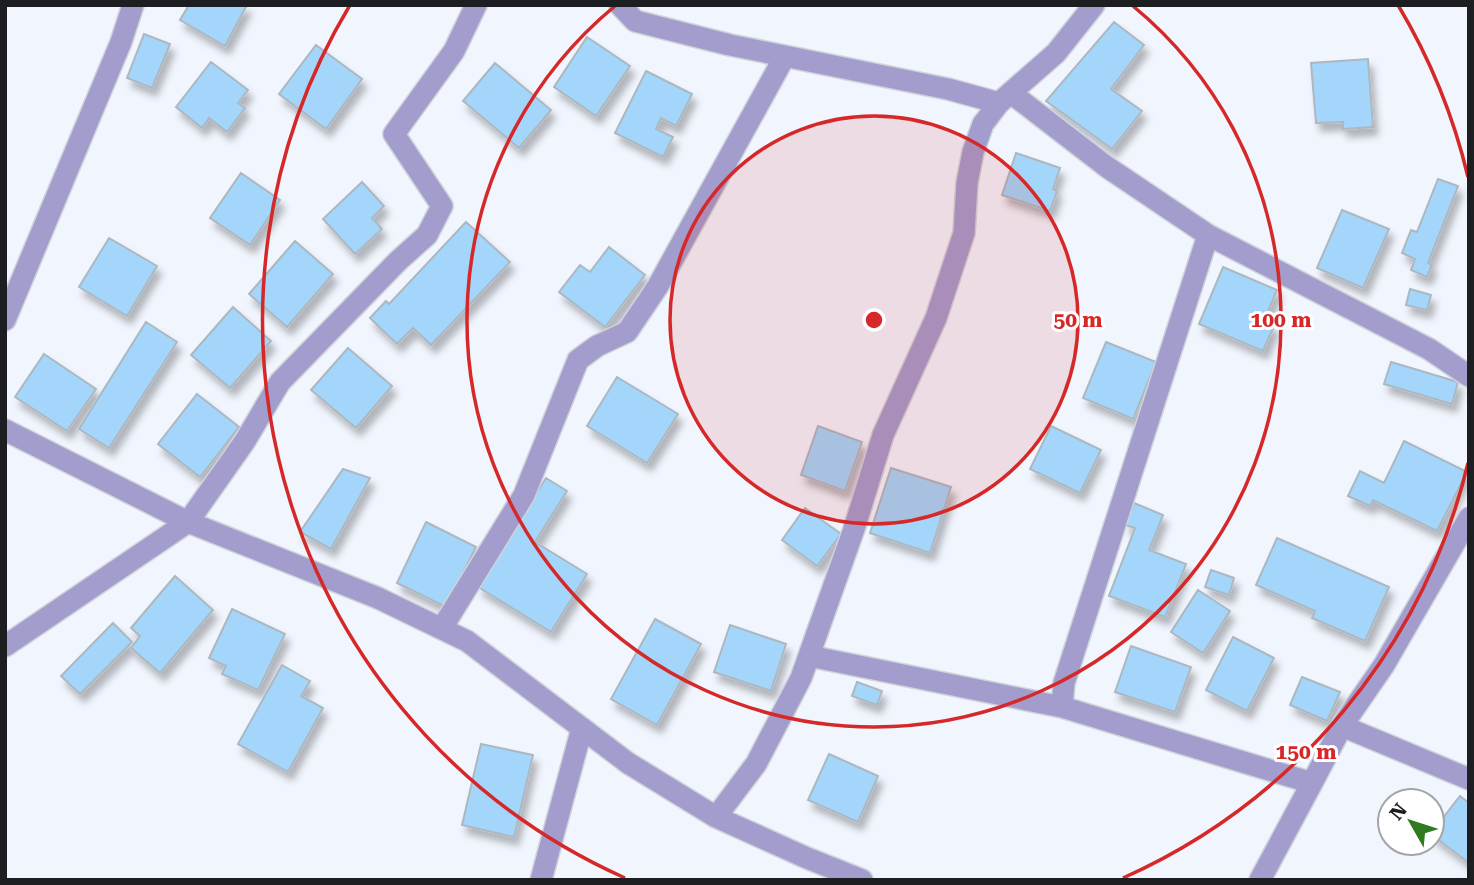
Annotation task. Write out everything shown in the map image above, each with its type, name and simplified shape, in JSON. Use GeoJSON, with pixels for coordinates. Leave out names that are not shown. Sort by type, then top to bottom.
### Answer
{"type":"FeatureCollection","features":[{"type":"Feature","properties":{"kind":"street"},"geometry":{"type":"LineString","coordinates":[[5,320],[121,42],[133,5]]}},
{"type":"Feature","properties":{"kind":"street"},"geometry":{"type":"LineString","coordinates":[[5,646],[188,522],[246,441],[280,382],[398,261],[427,235],[442,206],[394,134],[454,51],[476,5]]}},
{"type":"Feature","properties":{"kind":"street"},"geometry":{"type":"LineString","coordinates":[[620,5],[635,21],[785,56],[1005,98],[1208,235],[1429,349],[1469,376]]}},
{"type":"Feature","properties":{"kind":"street"},"geometry":{"type":"LineString","coordinates":[[716,817],[756,764],[801,678],[854,529],[883,435],[936,318],[964,233],[967,183],[973,152],[983,124],[1005,98],[1056,53],[1094,5]]}},
{"type":"Feature","properties":{"kind":"street"},"geometry":{"type":"LineString","coordinates":[[442,628],[524,495],[579,360],[597,346],[627,332],[658,286],[785,56]]}},
{"type":"Feature","properties":{"kind":"street"},"geometry":{"type":"LineString","coordinates":[[1062,707],[1065,683],[1208,235]]}},
{"type":"Feature","properties":{"kind":"street"},"geometry":{"type":"LineString","coordinates":[[5,430],[188,522],[378,598],[467,641],[628,764],[716,817],[862,880]]}},
{"type":"Feature","properties":{"kind":"street"},"geometry":{"type":"LineString","coordinates":[[1260,880],[1342,726],[1384,665],[1469,518]]}},
{"type":"Feature","properties":{"kind":"street"},"geometry":{"type":"LineString","coordinates":[[809,656],[1062,707],[1312,783]]}},
{"type":"Feature","properties":{"kind":"street"},"geometry":{"type":"LineString","coordinates":[[1342,726],[1469,779]]}},
{"type":"Feature","properties":{"kind":"street"},"geometry":{"type":"LineString","coordinates":[[541,880],[582,728]]}},
{"type":"Feature","properties":{"kind":"building"},"geometry":{"type":"Polygon","coordinates":[[[189,5],[247,5],[225,46],[180,20],[189,5]]]}},
{"type":"Feature","properties":{"kind":"building"},"geometry":{"type":"Polygon","coordinates":[[[1114,22],[1144,45],[1111,89],[1142,111],[1112,149],[1046,101],[1114,22]]]}},
{"type":"Feature","properties":{"kind":"building"},"geometry":{"type":"Polygon","coordinates":[[[144,34],[170,44],[152,88],[127,78],[144,34]]]}},
{"type":"Feature","properties":{"kind":"building"},"geometry":{"type":"Polygon","coordinates":[[[587,37],[630,66],[596,116],[554,87],[587,37]]]}},
{"type":"Feature","properties":{"kind":"building"},"geometry":{"type":"Polygon","coordinates":[[[316,45],[362,79],[326,129],[279,94],[316,45]]]}},
{"type":"Feature","properties":{"kind":"building"},"geometry":{"type":"Polygon","coordinates":[[[1368,59],[1373,127],[1343,129],[1343,122],[1316,123],[1311,63],[1368,59]]]}},
{"type":"Feature","properties":{"kind":"building"},"geometry":{"type":"Polygon","coordinates":[[[211,62],[248,90],[238,103],[245,108],[227,132],[209,118],[202,128],[176,107],[211,62]]]}},
{"type":"Feature","properties":{"kind":"building"},"geometry":{"type":"Polygon","coordinates":[[[495,63],[551,110],[519,148],[463,101],[495,63]]]}},
{"type":"Feature","properties":{"kind":"building"},"geometry":{"type":"Polygon","coordinates":[[[646,71],[692,94],[676,126],[661,118],[656,129],[673,137],[663,157],[615,133],[646,71]]]}},
{"type":"Feature","properties":{"kind":"building"},"geometry":{"type":"Polygon","coordinates":[[[1016,153],[1060,168],[1053,189],[1057,191],[1050,211],[1002,195],[1016,153]]]}},
{"type":"Feature","properties":{"kind":"building"},"geometry":{"type":"Polygon","coordinates":[[[241,173],[280,200],[250,245],[210,218],[241,173]]]}},
{"type":"Feature","properties":{"kind":"building"},"geometry":{"type":"Polygon","coordinates":[[[1438,179],[1458,186],[1428,263],[1432,265],[1427,277],[1411,270],[1415,259],[1402,253],[1411,230],[1417,232],[1438,179]]]}},
{"type":"Feature","properties":{"kind":"building"},"geometry":{"type":"Polygon","coordinates":[[[362,182],[384,206],[372,218],[382,229],[355,254],[323,219],[362,182]]]}},
{"type":"Feature","properties":{"kind":"building"},"geometry":{"type":"Polygon","coordinates":[[[1342,210],[1389,229],[1363,288],[1317,268],[1342,210]]]}},
{"type":"Feature","properties":{"kind":"building"},"geometry":{"type":"Polygon","coordinates":[[[466,222],[510,262],[431,345],[413,328],[397,344],[370,318],[386,301],[389,304],[466,222]]]}},
{"type":"Feature","properties":{"kind":"building"},"geometry":{"type":"Polygon","coordinates":[[[109,238],[157,266],[127,316],[79,287],[109,238]]]}},
{"type":"Feature","properties":{"kind":"building"},"geometry":{"type":"Polygon","coordinates":[[[295,241],[333,274],[287,327],[249,294],[295,241]]]}},
{"type":"Feature","properties":{"kind":"building"},"geometry":{"type":"Polygon","coordinates":[[[609,247],[645,275],[605,327],[559,292],[580,265],[590,272],[609,247]]]}},
{"type":"Feature","properties":{"kind":"building"},"geometry":{"type":"Polygon","coordinates":[[[1223,267],[1277,290],[1264,321],[1274,326],[1263,351],[1199,324],[1223,267]]]}},
{"type":"Feature","properties":{"kind":"building"},"geometry":{"type":"Polygon","coordinates":[[[1410,289],[1431,295],[1427,310],[1406,305],[1410,289]]]}},
{"type":"Feature","properties":{"kind":"building"},"geometry":{"type":"Polygon","coordinates":[[[233,307],[271,341],[230,388],[191,355],[233,307]]]}},
{"type":"Feature","properties":{"kind":"building"},"geometry":{"type":"Polygon","coordinates":[[[146,322],[177,342],[109,448],[79,429],[146,322]]]}},
{"type":"Feature","properties":{"kind":"building"},"geometry":{"type":"Polygon","coordinates":[[[1106,342],[1156,362],[1133,419],[1083,398],[1106,342]]]}},
{"type":"Feature","properties":{"kind":"building"},"geometry":{"type":"Polygon","coordinates":[[[348,348],[392,386],[356,428],[311,390],[348,348]]]}},
{"type":"Feature","properties":{"kind":"building"},"geometry":{"type":"Polygon","coordinates":[[[44,354],[96,389],[67,431],[15,397],[44,354]]]}},
{"type":"Feature","properties":{"kind":"building"},"geometry":{"type":"Polygon","coordinates":[[[1391,362],[1458,382],[1452,404],[1384,384],[1391,362]]]}},
{"type":"Feature","properties":{"kind":"building"},"geometry":{"type":"Polygon","coordinates":[[[617,377],[678,414],[647,463],[587,426],[617,377]]]}},
{"type":"Feature","properties":{"kind":"building"},"geometry":{"type":"Polygon","coordinates":[[[197,394],[239,427],[200,477],[158,444],[197,394]]]}},
{"type":"Feature","properties":{"kind":"building"},"geometry":{"type":"Polygon","coordinates":[[[818,426],[862,442],[845,491],[801,475],[818,426]]]}},
{"type":"Feature","properties":{"kind":"building"},"geometry":{"type":"Polygon","coordinates":[[[1051,426],[1101,450],[1080,493],[1030,469],[1051,426]]]}},
{"type":"Feature","properties":{"kind":"building"},"geometry":{"type":"Polygon","coordinates":[[[1404,441],[1467,472],[1437,531],[1373,500],[1370,506],[1348,496],[1360,471],[1384,483],[1404,441]]]}},
{"type":"Feature","properties":{"kind":"building"},"geometry":{"type":"Polygon","coordinates":[[[891,468],[951,487],[930,553],[870,533],[891,468]]]}},
{"type":"Feature","properties":{"kind":"building"},"geometry":{"type":"Polygon","coordinates":[[[343,469],[370,478],[331,549],[300,532],[343,469]]]}},
{"type":"Feature","properties":{"kind":"building"},"geometry":{"type":"Polygon","coordinates":[[[546,478],[567,491],[535,542],[587,574],[551,632],[478,587],[546,478]]]}},
{"type":"Feature","properties":{"kind":"building"},"geometry":{"type":"Polygon","coordinates":[[[1134,503],[1163,515],[1149,550],[1186,564],[1165,617],[1109,596],[1135,528],[1125,525],[1134,503]]]}},
{"type":"Feature","properties":{"kind":"building"},"geometry":{"type":"Polygon","coordinates":[[[805,508],[841,534],[817,566],[782,540],[805,508]]]}},
{"type":"Feature","properties":{"kind":"building"},"geometry":{"type":"Polygon","coordinates":[[[426,522],[476,547],[446,607],[397,583],[426,522]]]}},
{"type":"Feature","properties":{"kind":"building"},"geometry":{"type":"Polygon","coordinates":[[[1277,538],[1389,587],[1365,641],[1312,618],[1315,611],[1256,585],[1277,538]]]}},
{"type":"Feature","properties":{"kind":"building"},"geometry":{"type":"Polygon","coordinates":[[[1211,570],[1234,578],[1229,595],[1205,587],[1211,570]]]}},
{"type":"Feature","properties":{"kind":"building"},"geometry":{"type":"Polygon","coordinates":[[[175,576],[213,610],[160,673],[131,648],[140,636],[131,628],[175,576]]]}},
{"type":"Feature","properties":{"kind":"building"},"geometry":{"type":"Polygon","coordinates":[[[1198,590],[1230,611],[1203,653],[1171,632],[1198,590]]]}},
{"type":"Feature","properties":{"kind":"building"},"geometry":{"type":"Polygon","coordinates":[[[232,609],[285,634],[258,690],[222,674],[226,666],[209,658],[232,609]]]}},
{"type":"Feature","properties":{"kind":"building"},"geometry":{"type":"Polygon","coordinates":[[[655,619],[701,644],[657,725],[611,699],[655,619]]]}},
{"type":"Feature","properties":{"kind":"building"},"geometry":{"type":"Polygon","coordinates":[[[113,623],[132,642],[80,694],[61,676],[113,623]]]}},
{"type":"Feature","properties":{"kind":"building"},"geometry":{"type":"Polygon","coordinates":[[[730,625],[786,644],[771,691],[714,672],[730,625]]]}},
{"type":"Feature","properties":{"kind":"building"},"geometry":{"type":"Polygon","coordinates":[[[1233,637],[1274,658],[1247,711],[1206,690],[1233,637]]]}},
{"type":"Feature","properties":{"kind":"building"},"geometry":{"type":"Polygon","coordinates":[[[1131,646],[1191,667],[1175,712],[1115,692],[1131,646]]]}},
{"type":"Feature","properties":{"kind":"building"},"geometry":{"type":"Polygon","coordinates":[[[282,665],[310,681],[301,696],[323,708],[288,772],[238,744],[282,665]]]}},
{"type":"Feature","properties":{"kind":"building"},"geometry":{"type":"Polygon","coordinates":[[[1302,677],[1340,692],[1327,721],[1290,705],[1302,677]]]}},
{"type":"Feature","properties":{"kind":"building"},"geometry":{"type":"Polygon","coordinates":[[[857,682],[882,691],[877,705],[852,696],[857,682]]]}},
{"type":"Feature","properties":{"kind":"building"},"geometry":{"type":"Polygon","coordinates":[[[481,744],[533,755],[514,837],[462,825],[481,744]]]}},
{"type":"Feature","properties":{"kind":"building"},"geometry":{"type":"Polygon","coordinates":[[[829,754],[878,776],[858,822],[808,800],[829,754]]]}},
{"type":"Feature","properties":{"kind":"building"},"geometry":{"type":"Polygon","coordinates":[[[1460,796],[1469,803],[1469,863],[1446,846],[1446,814],[1460,796]]]}}]}
